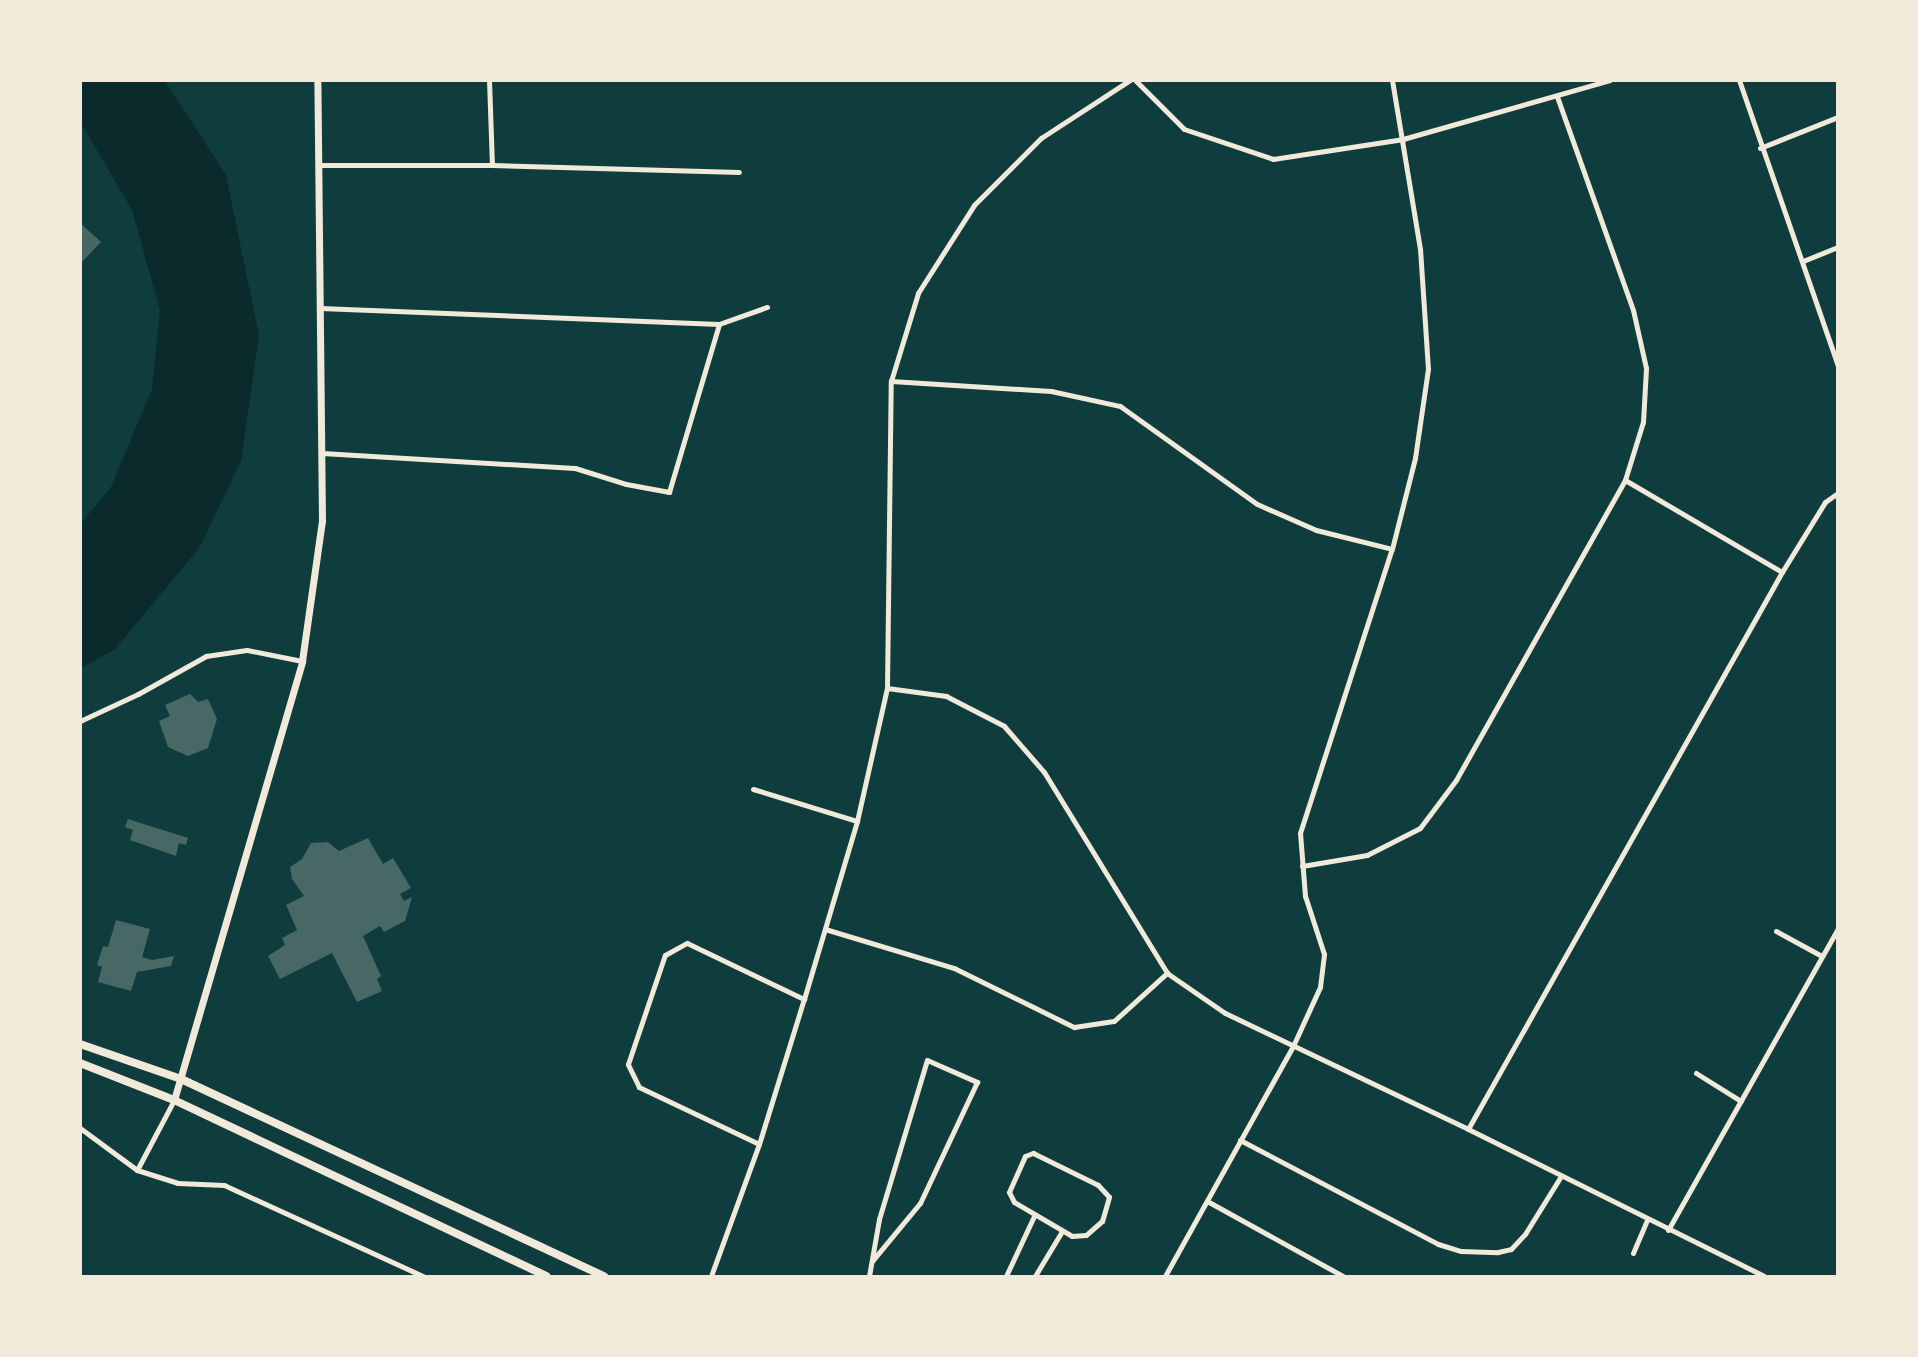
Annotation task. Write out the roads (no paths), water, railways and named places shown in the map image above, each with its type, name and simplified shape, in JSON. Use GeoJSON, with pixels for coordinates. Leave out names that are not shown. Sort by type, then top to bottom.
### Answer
{"type":"FeatureCollection","features":[{"type":"Feature","properties":{"kind":"main road"},"geometry":{"type":"LineString","coordinates":[[80,1044],[181,1079],[604,1276]]}},
{"type":"Feature","properties":{"kind":"main road"},"geometry":{"type":"LineString","coordinates":[[80,1063],[174,1100],[547,1276]]}},
{"type":"Feature","properties":{"kind":"street"},"geometry":{"type":"LineString","coordinates":[[138,1170],[174,1100],[181,1079],[302,661],[322,521],[317,80]]}},
{"type":"Feature","properties":{"kind":"street"},"geometry":{"type":"LineString","coordinates":[[489,80],[492,165]]}},
{"type":"Feature","properties":{"kind":"street"},"geometry":{"type":"LineString","coordinates":[[711,1276],[759,1144],[858,821],[887,688],[891,382],[918,293],[972,207],[1041,138],[1133,80],[1185,128],[1273,159],[1403,139],[1610,80]]}},
{"type":"Feature","properties":{"kind":"street"},"geometry":{"type":"LineString","coordinates":[[1165,1276],[1293,1046],[1320,987],[1324,954],[1305,896],[1300,833],[1307,804],[1392,549],[1415,458],[1428,369],[1420,249],[1392,80]]}},
{"type":"Feature","properties":{"kind":"street"},"geometry":{"type":"LineString","coordinates":[[1739,80],[1760,148],[1838,366]]}},
{"type":"Feature","properties":{"kind":"street"},"geometry":{"type":"LineString","coordinates":[[1302,866],[1367,855],[1420,828],[1456,780],[1625,480],[1643,422],[1646,368],[1633,310],[1558,96]]}},
{"type":"Feature","properties":{"kind":"street"},"geometry":{"type":"LineString","coordinates":[[1760,148],[1838,117]]}},
{"type":"Feature","properties":{"kind":"street"},"geometry":{"type":"LineString","coordinates":[[318,165],[492,165],[739,172]]}},
{"type":"Feature","properties":{"kind":"street"},"geometry":{"type":"LineString","coordinates":[[1802,261],[1838,247]]}},
{"type":"Feature","properties":{"kind":"street"},"geometry":{"type":"LineString","coordinates":[[320,308],[719,324],[767,307]]}},
{"type":"Feature","properties":{"kind":"street"},"geometry":{"type":"LineString","coordinates":[[323,453],[575,468],[626,484],[670,492],[719,324]]}},
{"type":"Feature","properties":{"kind":"street"},"geometry":{"type":"LineString","coordinates":[[891,382],[1051,391],[1120,406],[1258,504],[1316,530],[1392,549]]}},
{"type":"Feature","properties":{"kind":"street"},"geometry":{"type":"LineString","coordinates":[[1625,480],[1782,572]]}},
{"type":"Feature","properties":{"kind":"street"},"geometry":{"type":"LineString","coordinates":[[1468,1129],[1782,572],[1825,502],[1838,493]]}},
{"type":"Feature","properties":{"kind":"street"},"geometry":{"type":"LineString","coordinates":[[80,720],[138,694],[206,656],[247,650],[302,661]]}},
{"type":"Feature","properties":{"kind":"street"},"geometry":{"type":"LineString","coordinates":[[887,688],[946,696],[1004,726],[1044,772],[1167,973],[1225,1013],[1468,1129],[1764,1276]]}},
{"type":"Feature","properties":{"kind":"street"},"geometry":{"type":"LineString","coordinates":[[753,789],[858,821]]}},
{"type":"Feature","properties":{"kind":"street"},"geometry":{"type":"LineString","coordinates":[[1668,1230],[1838,928]]}},
{"type":"Feature","properties":{"kind":"street"},"geometry":{"type":"LineString","coordinates":[[825,929],[954,968],[1074,1027],[1114,1021],[1167,973]]}},
{"type":"Feature","properties":{"kind":"street"},"geometry":{"type":"LineString","coordinates":[[1776,931],[1821,955]]}},
{"type":"Feature","properties":{"kind":"street"},"geometry":{"type":"LineString","coordinates":[[759,1144],[639,1087],[628,1064],[665,956],[687,943],[804,999]]}},
{"type":"Feature","properties":{"kind":"street"},"geometry":{"type":"LineString","coordinates":[[869,1276],[879,1219],[927,1060],[977,1082],[920,1203],[872,1261]]}},
{"type":"Feature","properties":{"kind":"street"},"geometry":{"type":"LineString","coordinates":[[1696,1073],[1741,1101]]}},
{"type":"Feature","properties":{"kind":"street"},"geometry":{"type":"LineString","coordinates":[[80,1128],[138,1170],[178,1183],[224,1185],[423,1276]]}},
{"type":"Feature","properties":{"kind":"street"},"geometry":{"type":"LineString","coordinates":[[1240,1140],[1438,1244],[1461,1251],[1498,1252],[1511,1249],[1525,1234],[1562,1177]]}},
{"type":"Feature","properties":{"kind":"street"},"geometry":{"type":"LineString","coordinates":[[1033,1153],[1098,1185],[1109,1197],[1102,1221],[1086,1235],[1072,1236],[1034,1216],[1014,1202],[1009,1192],[1025,1156],[1033,1153]]}},
{"type":"Feature","properties":{"kind":"street"},"geometry":{"type":"LineString","coordinates":[[1207,1201],[1343,1276]]}},
{"type":"Feature","properties":{"kind":"street"},"geometry":{"type":"LineString","coordinates":[[1006,1276],[1034,1216]]}},
{"type":"Feature","properties":{"kind":"street"},"geometry":{"type":"LineString","coordinates":[[1633,1253],[1647,1220]]}},
{"type":"Feature","properties":{"kind":"street"},"geometry":{"type":"LineString","coordinates":[[1035,1276],[1062,1231]]}},
{"type":"Feature","properties":{"kind":"water"},"geometry":{"type":"Polygon","coordinates":[[[81,80],[165,81],[226,175],[259,336],[241,461],[200,547],[115,649],[81,668],[81,523],[111,487],[152,389],[160,310],[132,210],[81,123],[81,80]]]}}]}
